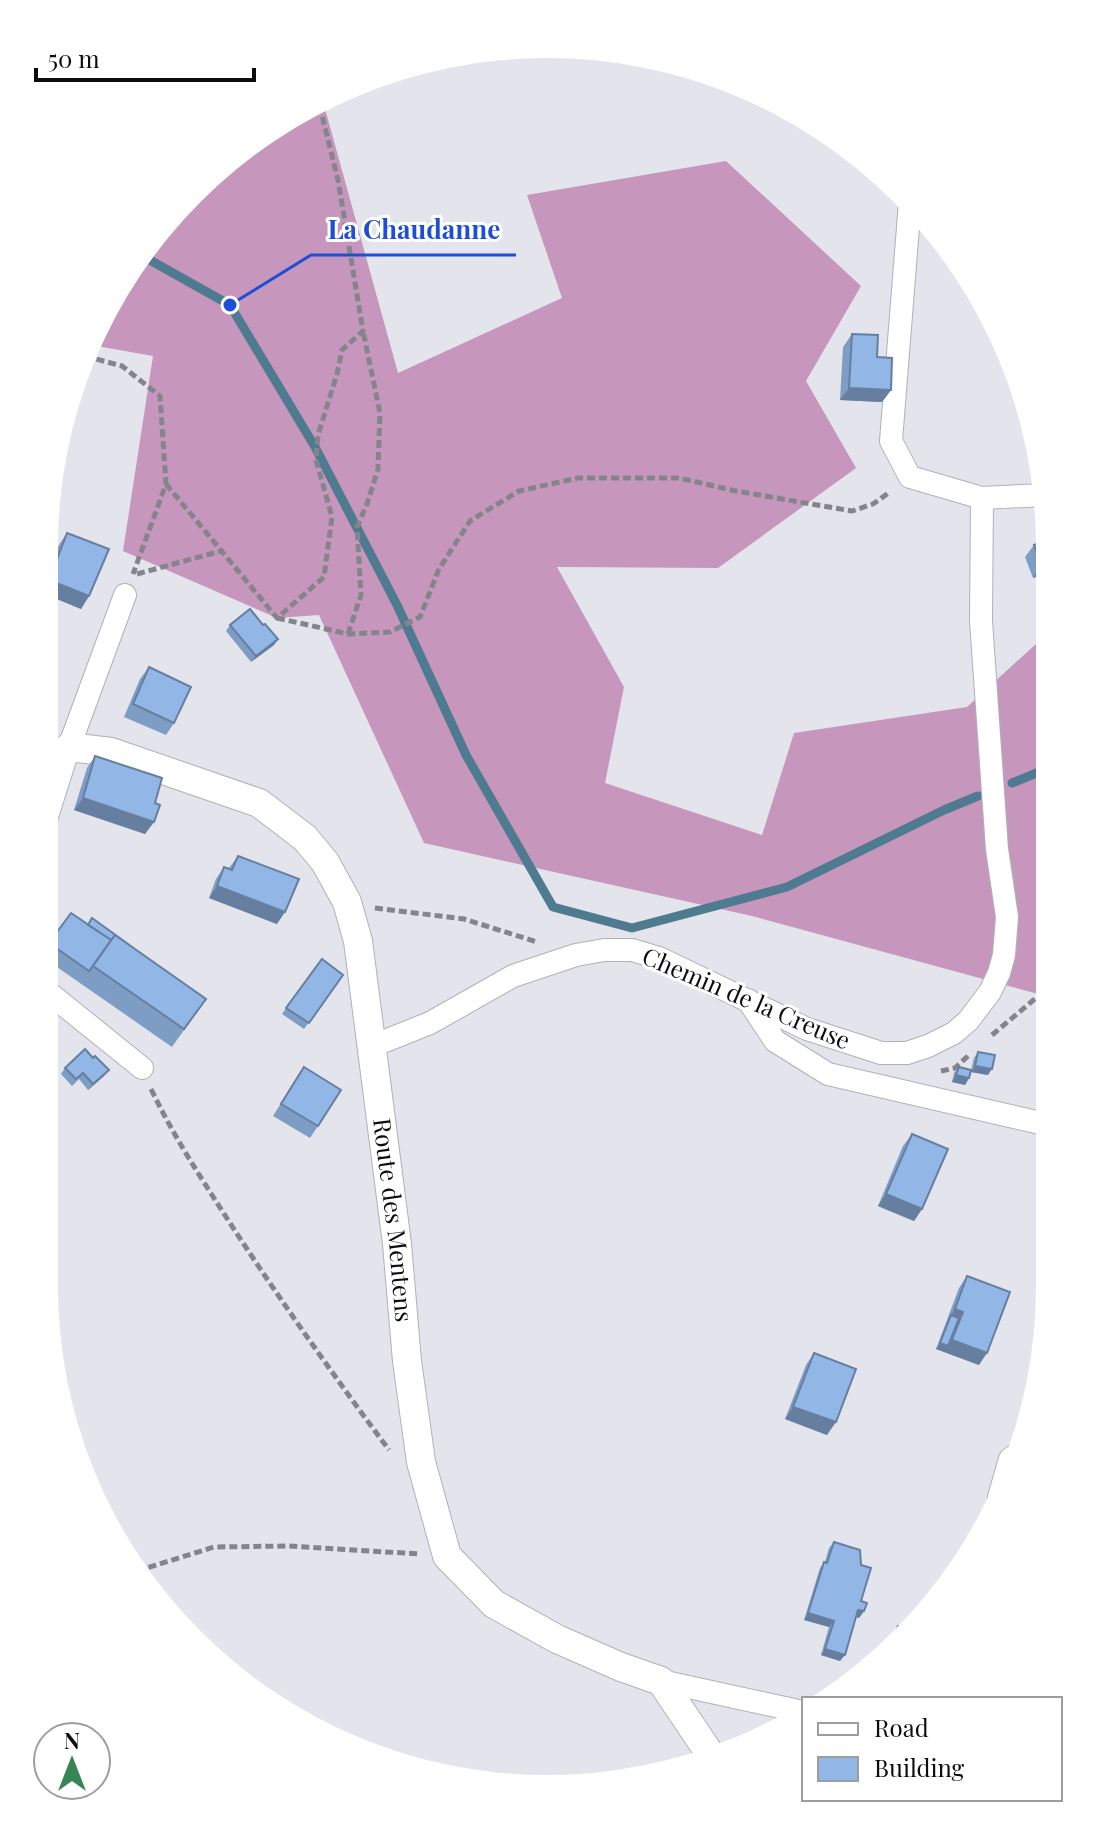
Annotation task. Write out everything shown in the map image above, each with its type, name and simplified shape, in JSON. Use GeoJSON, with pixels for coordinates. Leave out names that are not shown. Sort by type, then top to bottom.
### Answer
{"type":"FeatureCollection","features":[{"type":"Feature","properties":{"kind":"street"},"geometry":{"type":"LineString","coordinates":[[909,218],[891,441],[910,477],[982,498],[1033,496]]}},
{"type":"Feature","properties":{"kind":"street","name":"Chemin de la Creuse"},"geometry":{"type":"LineString","coordinates":[[370,1047],[430,1023],[513,976],[576,955],[604,950],[632,950],[659,958],[807,1029],[881,1053],[907,1053],[928,1046],[954,1033],[968,1021],[995,982],[1004,955],[1007,917],[997,849],[981,621],[982,498]]}},
{"type":"Feature","properties":{"kind":"street"},"geometry":{"type":"LineString","coordinates":[[58,782],[129,585]]}},
{"type":"Feature","properties":{"kind":"street"},"geometry":{"type":"LineString","coordinates":[[58,756],[69,747]]}},
{"type":"Feature","properties":{"kind":"street","name":"Route des Mentens"},"geometry":{"type":"LineString","coordinates":[[69,747],[111,752],[259,803],[305,838],[325,862],[347,902],[358,941],[421,1462],[447,1556],[494,1604],[557,1639],[661,1681]]}},
{"type":"Feature","properties":{"kind":"street"},"geometry":{"type":"LineString","coordinates":[[747,999],[775,1041],[828,1074],[1036,1122]]}},
{"type":"Feature","properties":{"kind":"street"},"geometry":{"type":"LineString","coordinates":[[58,1000],[142,1068]]}},
{"type":"Feature","properties":{"kind":"street"},"geometry":{"type":"LineString","coordinates":[[661,1681],[791,1709]]}},
{"type":"Feature","properties":{"kind":"street"},"geometry":{"type":"LineString","coordinates":[[661,1681],[706,1748]]}},
{"type":"Feature","properties":{"kind":"path"},"geometry":{"type":"LineString","coordinates":[[322,113],[338,180],[380,413],[378,469],[357,527],[361,595],[348,634]]}},
{"type":"Feature","properties":{"kind":"path"},"geometry":{"type":"LineString","coordinates":[[277,618],[324,577],[332,517],[316,460],[318,435],[342,350],[363,331]]}},
{"type":"Feature","properties":{"kind":"path"},"geometry":{"type":"LineString","coordinates":[[96,359],[122,366],[160,396],[166,484],[129,585]]}},
{"type":"Feature","properties":{"kind":"path"},"geometry":{"type":"LineString","coordinates":[[166,484],[277,618],[348,634],[390,632],[420,617],[439,569],[470,521],[519,491],[578,478],[679,478],[750,494],[852,511],[873,504],[910,477]]}},
{"type":"Feature","properties":{"kind":"path"},"geometry":{"type":"LineString","coordinates":[[129,585],[221,551]]}},
{"type":"Feature","properties":{"kind":"path"},"geometry":{"type":"LineString","coordinates":[[347,902],[464,919],[576,955]]}},
{"type":"Feature","properties":{"kind":"path"},"geometry":{"type":"LineString","coordinates":[[142,1068],[174,1136],[226,1219],[309,1343],[394,1457]]}},
{"type":"Feature","properties":{"kind":"path"},"geometry":{"type":"LineString","coordinates":[[147,1568],[214,1547],[288,1546],[447,1556]]}},
{"type":"Feature","properties":{"kind":"shaded area"},"geometry":{"type":"Polygon","coordinates":[[[326,111],[398,373],[562,298],[527,195],[726,161],[861,286],[806,381],[856,468],[718,568],[557,567],[624,687],[605,783],[762,835],[794,733],[967,707],[1036,644],[1036,993],[752,916],[424,843],[319,615],[277,618],[123,551],[153,356],[101,347],[140,275],[179,225],[225,179],[275,140],[326,111]]]}},
{"type":"Feature","properties":{"kind":"building"},"geometry":{"type":"Polygon","coordinates":[[[852,334],[878,335],[877,357],[892,358],[891,390],[849,388],[852,334]]]}},
{"type":"Feature","properties":{"kind":"building"},"geometry":{"type":"Polygon","coordinates":[[[67,533],[109,549],[89,596],[58,584],[58,556],[67,533]]]}},
{"type":"Feature","properties":{"kind":"building"},"geometry":{"type":"Polygon","coordinates":[[[250,609],[278,639],[256,656],[230,625],[250,609]]]}},
{"type":"Feature","properties":{"kind":"building"},"geometry":{"type":"Polygon","coordinates":[[[149,667],[191,687],[174,723],[133,704],[149,667]]]}},
{"type":"Feature","properties":{"kind":"building"},"geometry":{"type":"Polygon","coordinates":[[[95,756],[162,778],[155,803],[160,805],[154,822],[83,798],[95,756]]]}},
{"type":"Feature","properties":{"kind":"building"},"geometry":{"type":"Polygon","coordinates":[[[238,856],[299,879],[285,912],[217,886],[224,867],[232,870],[238,856]]]}},
{"type":"Feature","properties":{"kind":"building"},"geometry":{"type":"Polygon","coordinates":[[[71,913],[111,940],[89,971],[58,949],[58,931],[71,913]]]}},
{"type":"Feature","properties":{"kind":"building"},"geometry":{"type":"Polygon","coordinates":[[[92,918],[135,949],[115,935],[111,940],[88,925],[92,918]]]}},
{"type":"Feature","properties":{"kind":"building"},"geometry":{"type":"Polygon","coordinates":[[[115,935],[206,999],[184,1029],[93,966],[115,935]]]}},
{"type":"Feature","properties":{"kind":"building"},"geometry":{"type":"Polygon","coordinates":[[[322,959],[343,975],[309,1023],[286,1008],[322,959]]]}},
{"type":"Feature","properties":{"kind":"building"},"geometry":{"type":"Polygon","coordinates":[[[85,1049],[109,1070],[93,1084],[83,1073],[76,1079],[65,1068],[85,1049]]]}},
{"type":"Feature","properties":{"kind":"building"},"geometry":{"type":"Polygon","coordinates":[[[978,1052],[995,1055],[992,1069],[975,1066],[978,1052]]]}},
{"type":"Feature","properties":{"kind":"building"},"geometry":{"type":"Polygon","coordinates":[[[304,1067],[341,1090],[318,1126],[281,1104],[304,1067]]]}},
{"type":"Feature","properties":{"kind":"building"},"geometry":{"type":"Polygon","coordinates":[[[959,1067],[971,1070],[969,1078],[956,1075],[959,1067]]]}},
{"type":"Feature","properties":{"kind":"building"},"geometry":{"type":"Polygon","coordinates":[[[912,1134],[948,1149],[922,1209],[886,1194],[912,1134]]]}},
{"type":"Feature","properties":{"kind":"building"},"geometry":{"type":"Polygon","coordinates":[[[967,1276],[1010,1292],[987,1353],[952,1340],[963,1312],[955,1309],[967,1276]]]}},
{"type":"Feature","properties":{"kind":"building"},"geometry":{"type":"Polygon","coordinates":[[[951,1315],[959,1318],[948,1346],[940,1343],[951,1315]]]}},
{"type":"Feature","properties":{"kind":"building"},"geometry":{"type":"Polygon","coordinates":[[[814,1353],[856,1369],[836,1422],[793,1407],[814,1353]]]}},
{"type":"Feature","properties":{"kind":"building"},"geometry":{"type":"Polygon","coordinates":[[[834,1542],[860,1550],[861,1565],[871,1568],[861,1601],[867,1603],[864,1611],[858,1610],[845,1655],[825,1649],[834,1621],[808,1613],[824,1562],[827,1563],[834,1542]]]}},
{"type":"Feature","properties":{"kind":"waterway"},"geometry":{"type":"LineString","coordinates":[[151,260],[230,305],[315,447],[397,605],[466,755],[553,907],[632,928],[787,887],[978,796]]}},
{"type":"Feature","properties":{"kind":"waterway"},"geometry":{"type":"LineString","coordinates":[[1012,783],[1036,773]]}},
{"type":"Feature","properties":{"kind":"place","name":"La Chaudanne"},"geometry":{"type":"Point","coordinates":[230,305]}}]}
